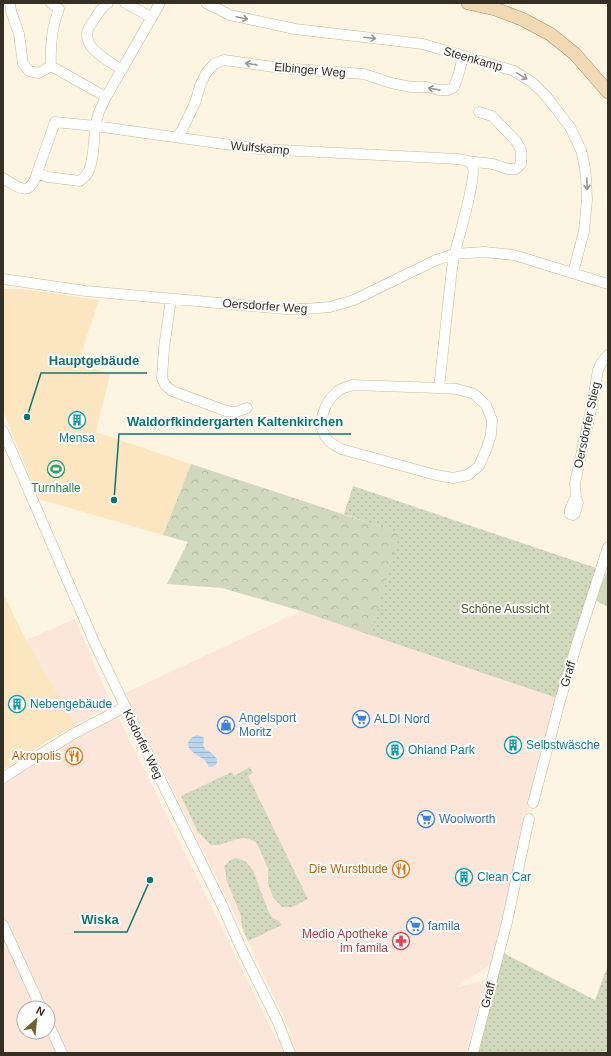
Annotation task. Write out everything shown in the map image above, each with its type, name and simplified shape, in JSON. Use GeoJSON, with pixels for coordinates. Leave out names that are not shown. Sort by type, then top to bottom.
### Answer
{"type":"FeatureCollection","features":[{"type":"Feature","properties":{"kind":"main road"},"geometry":{"type":"LineString","coordinates":[[468,3],[495,6],[550,34],[574,54],[608,92]]}},
{"type":"Feature","properties":{"kind":"street"},"geometry":{"type":"LineString","coordinates":[[10,3],[11,11],[19,34],[23,64],[29,71],[39,73],[51,66],[52,40],[56,17],[55,6]]}},
{"type":"Feature","properties":{"kind":"street"},"geometry":{"type":"LineString","coordinates":[[108,3],[102,8],[89,28],[87,33],[88,39],[95,51],[100,56],[122,70]]}},
{"type":"Feature","properties":{"kind":"street"},"geometry":{"type":"LineString","coordinates":[[124,3],[151,17]]}},
{"type":"Feature","properties":{"kind":"street"},"geometry":{"type":"LineString","coordinates":[[3,178],[23,189],[28,188],[34,183],[37,173],[80,181],[87,175],[90,168],[95,126],[99,112],[106,97],[160,3]]}},
{"type":"Feature","properties":{"kind":"street","name":"Steenkamp"},"geometry":{"type":"LineString","coordinates":[[206,3],[230,15],[294,29],[422,44],[514,71],[533,83],[546,96],[570,127],[581,150],[587,192],[584,231],[574,273]]}},
{"type":"Feature","properties":{"kind":"street","name":"Elbinger Weg"},"geometry":{"type":"LineString","coordinates":[[177,137],[195,103],[206,72],[214,64],[224,60],[281,68],[364,74],[390,83],[411,87],[427,87],[439,90],[449,90],[454,87],[463,56]]}},
{"type":"Feature","properties":{"kind":"street"},"geometry":{"type":"LineString","coordinates":[[51,66],[106,97]]}},
{"type":"Feature","properties":{"kind":"street","name":"Wulfskamp"},"geometry":{"type":"LineString","coordinates":[[37,173],[55,122],[95,126],[260,149],[445,159],[493,164],[508,169],[516,169],[521,164],[520,150],[516,141],[492,116],[479,112]]}},
{"type":"Feature","properties":{"kind":"street"},"geometry":{"type":"LineString","coordinates":[[439,388],[454,254],[472,185],[473,169],[472,165],[467,161]]}},
{"type":"Feature","properties":{"kind":"street","name":"Oersdorfer Weg"},"geometry":{"type":"LineString","coordinates":[[3,279],[86,291],[285,309],[305,309],[330,307],[354,300],[436,260],[454,254],[484,252],[514,255],[608,284]]}},
{"type":"Feature","properties":{"kind":"street"},"geometry":{"type":"LineString","coordinates":[[171,299],[164,348],[162,378],[165,385],[172,391],[226,412],[236,412],[247,408]]}},
{"type":"Feature","properties":{"kind":"street","name":"Oersdorfer Stieg"},"geometry":{"type":"LineString","coordinates":[[576,499],[575,483],[585,442],[598,370],[608,355]]}},
{"type":"Feature","properties":{"kind":"street"},"geometry":{"type":"LineString","coordinates":[[352,385],[439,388],[457,389],[474,394],[486,405],[492,420],[491,435],[486,450],[479,466],[468,475],[453,478],[436,475],[341,449],[328,441],[322,430],[324,409],[330,399],[339,390],[352,385]]}},
{"type":"Feature","properties":{"kind":"street","name":"Kisdorfer Weg"},"geometry":{"type":"LineString","coordinates":[[3,431],[90,633],[277,1020],[290,1053]]}},
{"type":"Feature","properties":{"kind":"street","name":"Graff"},"geometry":{"type":"LineString","coordinates":[[533,803],[579,636],[608,547]]}},
{"type":"Feature","properties":{"kind":"street"},"geometry":{"type":"LineString","coordinates":[[3,778],[73,734],[125,707]]}},
{"type":"Feature","properties":{"kind":"street","name":"Graff"},"geometry":{"type":"LineString","coordinates":[[473,1053],[507,922],[529,819]]}},
{"type":"Feature","properties":{"kind":"street"},"geometry":{"type":"LineString","coordinates":[[3,925],[37,1000]]}},
{"type":"Feature","properties":{"kind":"street"},"geometry":{"type":"LineString","coordinates":[[56,1040],[62,1053]]}},
{"type":"Feature","properties":{"kind":"shaded area"},"geometry":{"type":"Polygon","coordinates":[[[3,289],[24,289],[99,300],[78,363],[110,374],[96,432],[191,464],[163,535],[39,499],[3,411],[3,289]]]}},
{"type":"Feature","properties":{"kind":"shaded area"},"geometry":{"type":"Polygon","coordinates":[[[3,593],[26,640],[76,725],[3,770],[3,593]]]}},
{"type":"Feature","properties":{"kind":"shaded area"},"geometry":{"type":"Polygon","coordinates":[[[301,611],[557,698],[530,800],[503,921],[491,964],[456,988],[486,979],[466,1053],[3,1053],[3,784],[34,763],[118,716],[276,1039],[292,1035],[248,941],[125,693],[301,611]]]}},
{"type":"Feature","properties":{"kind":"shaded area"},"geometry":{"type":"Polygon","coordinates":[[[75,619],[108,697],[105,708],[76,725],[26,640],[75,619]]]}},
{"type":"Feature","properties":{"kind":"green space"},"geometry":{"type":"Polygon","coordinates":[[[191,464],[400,533],[370,635],[301,611],[222,588],[167,584],[188,542],[163,535],[191,464]]]}},
{"type":"Feature","properties":{"kind":"green space","name":"Schöne Aussicht"},"geometry":{"type":"Polygon","coordinates":[[[353,486],[596,568],[557,698],[370,635],[399,533],[344,514],[353,486]]]}},
{"type":"Feature","properties":{"kind":"green space"},"geometry":{"type":"Polygon","coordinates":[[[608,570],[608,607],[594,600],[608,570]]]}},
{"type":"Feature","properties":{"kind":"green space"},"geometry":{"type":"Polygon","coordinates":[[[250,767],[253,773],[248,776],[308,899],[292,907],[282,907],[273,897],[268,884],[268,869],[257,844],[254,841],[245,838],[219,845],[211,845],[198,832],[181,796],[232,772],[234,776],[250,767]]]}},
{"type":"Feature","properties":{"kind":"green space"},"geometry":{"type":"Polygon","coordinates":[[[236,858],[245,861],[253,870],[269,913],[282,925],[248,941],[242,927],[241,916],[226,878],[224,867],[229,861],[236,858]]]}},
{"type":"Feature","properties":{"kind":"green space"},"geometry":{"type":"Polygon","coordinates":[[[503,953],[595,1000],[608,965],[608,1053],[476,1053],[503,953]]]}},
{"type":"Feature","properties":{"kind":"water"},"geometry":{"type":"Polygon","coordinates":[[[197,735],[203,737],[203,745],[206,751],[208,750],[215,756],[217,760],[216,765],[209,767],[204,760],[196,755],[188,746],[189,741],[197,735]]]}},
{"type":"Feature","properties":{"kind":"place","name":"Hauptgebäude"},"geometry":{"type":"Point","coordinates":[27,417]}},
{"type":"Feature","properties":{"kind":"place","name":"Mensa"},"geometry":{"type":"Point","coordinates":[77,420]}},
{"type":"Feature","properties":{"kind":"place","name":"Turnhalle"},"geometry":{"type":"Point","coordinates":[56,469]}},
{"type":"Feature","properties":{"kind":"place","name":"Waldorfkindergarten Kaltenkirchen"},"geometry":{"type":"Point","coordinates":[114,500]}},
{"type":"Feature","properties":{"kind":"place","name":"Nebengebäude"},"geometry":{"type":"Point","coordinates":[17,704]}},
{"type":"Feature","properties":{"kind":"place","name":"ALDI Nord"},"geometry":{"type":"Point","coordinates":[361,719]}},
{"type":"Feature","properties":{"kind":"place","name":"Angelsport Moritz"},"geometry":{"type":"Point","coordinates":[226,725]}},
{"type":"Feature","properties":{"kind":"place","name":"Selbstwäsche"},"geometry":{"type":"Point","coordinates":[513,745]}},
{"type":"Feature","properties":{"kind":"place","name":"Ohland Park"},"geometry":{"type":"Point","coordinates":[395,750]}},
{"type":"Feature","properties":{"kind":"place","name":"Akropolis"},"geometry":{"type":"Point","coordinates":[74,756]}},
{"type":"Feature","properties":{"kind":"place","name":"Woolworth"},"geometry":{"type":"Point","coordinates":[426,819]}},
{"type":"Feature","properties":{"kind":"place","name":"Die Wurstbude"},"geometry":{"type":"Point","coordinates":[401,869]}},
{"type":"Feature","properties":{"kind":"place","name":"Clean Car"},"geometry":{"type":"Point","coordinates":[464,877]}},
{"type":"Feature","properties":{"kind":"place","name":"Wiska"},"geometry":{"type":"Point","coordinates":[150,880]}},
{"type":"Feature","properties":{"kind":"place","name":"famila"},"geometry":{"type":"Point","coordinates":[415,926]}},
{"type":"Feature","properties":{"kind":"place","name":"Medio Apotheke im famila"},"geometry":{"type":"Point","coordinates":[401,941]}}]}
